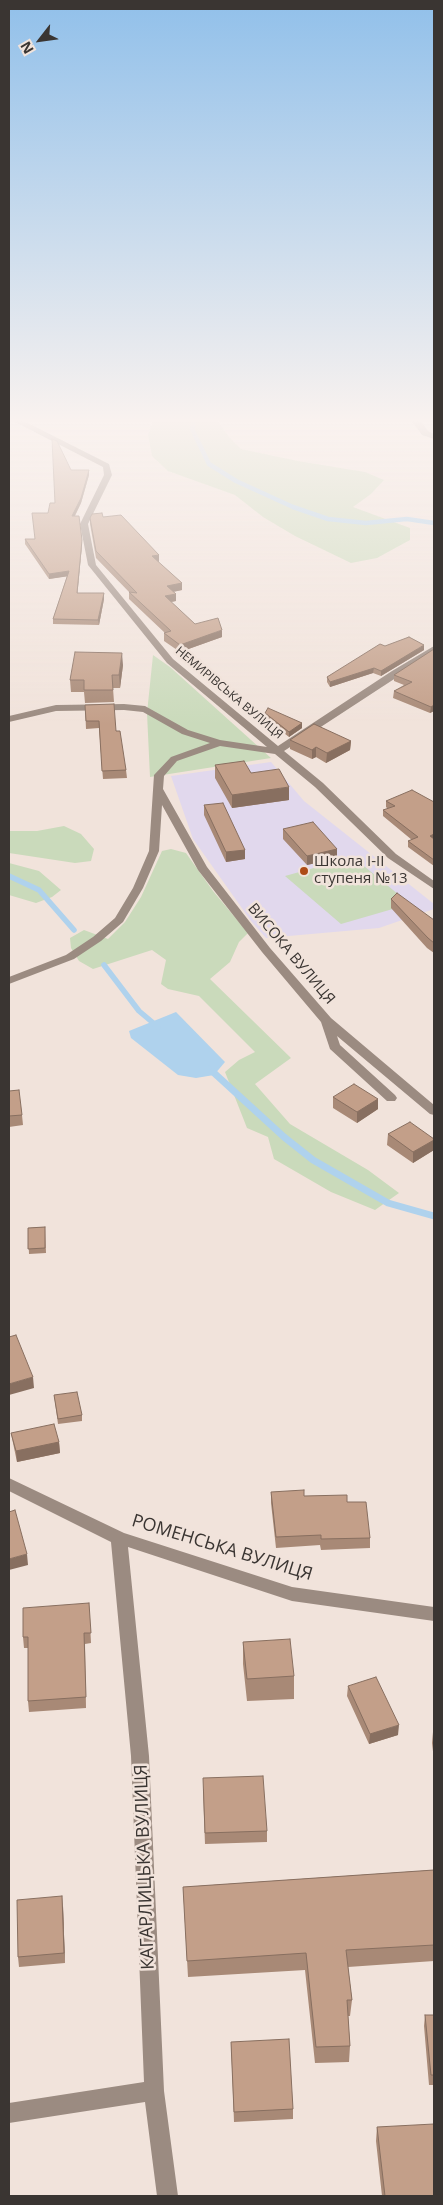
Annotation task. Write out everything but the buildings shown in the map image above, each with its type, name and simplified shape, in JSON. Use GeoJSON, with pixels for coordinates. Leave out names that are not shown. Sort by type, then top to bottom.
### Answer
{"type":"FeatureCollection","features":[{"type":"Feature","properties":{"kind":"street","name":"НЕМИРІВСЬКА ВУЛИЦЯ"},"geometry":{"type":"LineString","coordinates":[[86,520],[84,524],[92,566],[170,661],[319,785],[392,856],[431,881]]}},
{"type":"Feature","properties":{"kind":"street"},"geometry":{"type":"LineString","coordinates":[[9,719],[56,708],[124,707],[145,709],[185,732],[219,743],[277,751],[395,673],[434,650]]}},
{"type":"Feature","properties":{"kind":"street"},"geometry":{"type":"LineString","coordinates":[[9,981],[70,957],[97,939],[119,920],[138,888],[154,851],[158,775],[174,759],[219,743]]}},
{"type":"Feature","properties":{"kind":"street","name":"ВИСОКА ВУЛИЦЯ"},"geometry":{"type":"LineString","coordinates":[[157,787],[202,868],[266,950],[327,1021],[434,1111]]}},
{"type":"Feature","properties":{"kind":"street"},"geometry":{"type":"LineString","coordinates":[[327,1021],[334,1046],[391,1098]]}},
{"type":"Feature","properties":{"kind":"street","name":"РОМЕНСЬКА ВУЛИЦЯ"},"geometry":{"type":"LineString","coordinates":[[9,1484],[118,1538],[292,1594],[434,1614]]}},
{"type":"Feature","properties":{"kind":"street","name":"КАГАРЛИЦЬКА ВУЛИЦЯ"},"geometry":{"type":"LineString","coordinates":[[118,1538],[140,1756],[154,2091],[168,2196]]}},
{"type":"Feature","properties":{"kind":"street"},"geometry":{"type":"LineString","coordinates":[[9,2113],[154,2091]]}},
{"type":"Feature","properties":{"kind":"shaded area","name":"Школа I-II ступеня №13"},"geometry":{"type":"Polygon","coordinates":[[[271,762],[304,801],[434,904],[434,909],[379,928],[266,938],[251,921],[193,839],[171,776],[271,762]]]}},
{"type":"Feature","properties":{"kind":"green space"},"geometry":{"type":"Polygon","coordinates":[[[268,520],[388,520],[410,528],[410,540],[377,558],[351,563],[295,536],[268,520]]]}},
{"type":"Feature","properties":{"kind":"green space"},"geometry":{"type":"Polygon","coordinates":[[[153,655],[170,667],[271,758],[150,777],[147,713],[153,655]]]}},
{"type":"Feature","properties":{"kind":"green space"},"geometry":{"type":"Polygon","coordinates":[[[64,826],[81,834],[94,849],[91,861],[75,863],[9,853],[9,831],[37,831],[64,826]]]}},
{"type":"Feature","properties":{"kind":"green space"},"geometry":{"type":"Polygon","coordinates":[[[171,849],[186,853],[213,891],[248,933],[239,942],[230,962],[210,979],[291,1058],[255,1084],[290,1124],[368,1170],[399,1193],[375,1210],[331,1192],[274,1159],[268,1137],[247,1128],[225,1072],[239,1060],[255,1052],[199,996],[168,989],[161,984],[166,960],[152,950],[93,969],[79,961],[71,948],[70,938],[84,930],[108,939],[125,922],[141,897],[162,851],[171,849]]]}},
{"type":"Feature","properties":{"kind":"green space"},"geometry":{"type":"Polygon","coordinates":[[[353,857],[410,904],[341,924],[285,876],[353,857]]]}},
{"type":"Feature","properties":{"kind":"green space"},"geometry":{"type":"Polygon","coordinates":[[[9,863],[39,871],[61,890],[52,897],[36,903],[9,895],[9,863]]]}},
{"type":"Feature","properties":{"kind":"water"},"geometry":{"type":"Polygon","coordinates":[[[176,1012],[225,1062],[214,1075],[196,1078],[178,1075],[131,1038],[129,1031],[176,1012]]]}},
{"type":"Feature","properties":{"kind":"waterway"},"geometry":{"type":"LineString","coordinates":[[337,520],[366,523],[398,520]]}},
{"type":"Feature","properties":{"kind":"waterway"},"geometry":{"type":"LineString","coordinates":[[413,520],[434,523]]}},
{"type":"Feature","properties":{"kind":"waterway"},"geometry":{"type":"LineString","coordinates":[[9,876],[39,890],[74,930]]}},
{"type":"Feature","properties":{"kind":"waterway"},"geometry":{"type":"LineString","coordinates":[[104,965],[139,1011],[158,1027]]}},
{"type":"Feature","properties":{"kind":"waterway"},"geometry":{"type":"LineString","coordinates":[[208,1068],[214,1073]]}},
{"type":"Feature","properties":{"kind":"waterway"},"geometry":{"type":"LineString","coordinates":[[213,1072],[284,1137],[313,1160],[388,1203],[434,1216]]}},
{"type":"Feature","properties":{"kind":"place","name":"Школа I-II ступеня №13"},"geometry":{"type":"Point","coordinates":[304,871]}}]}
